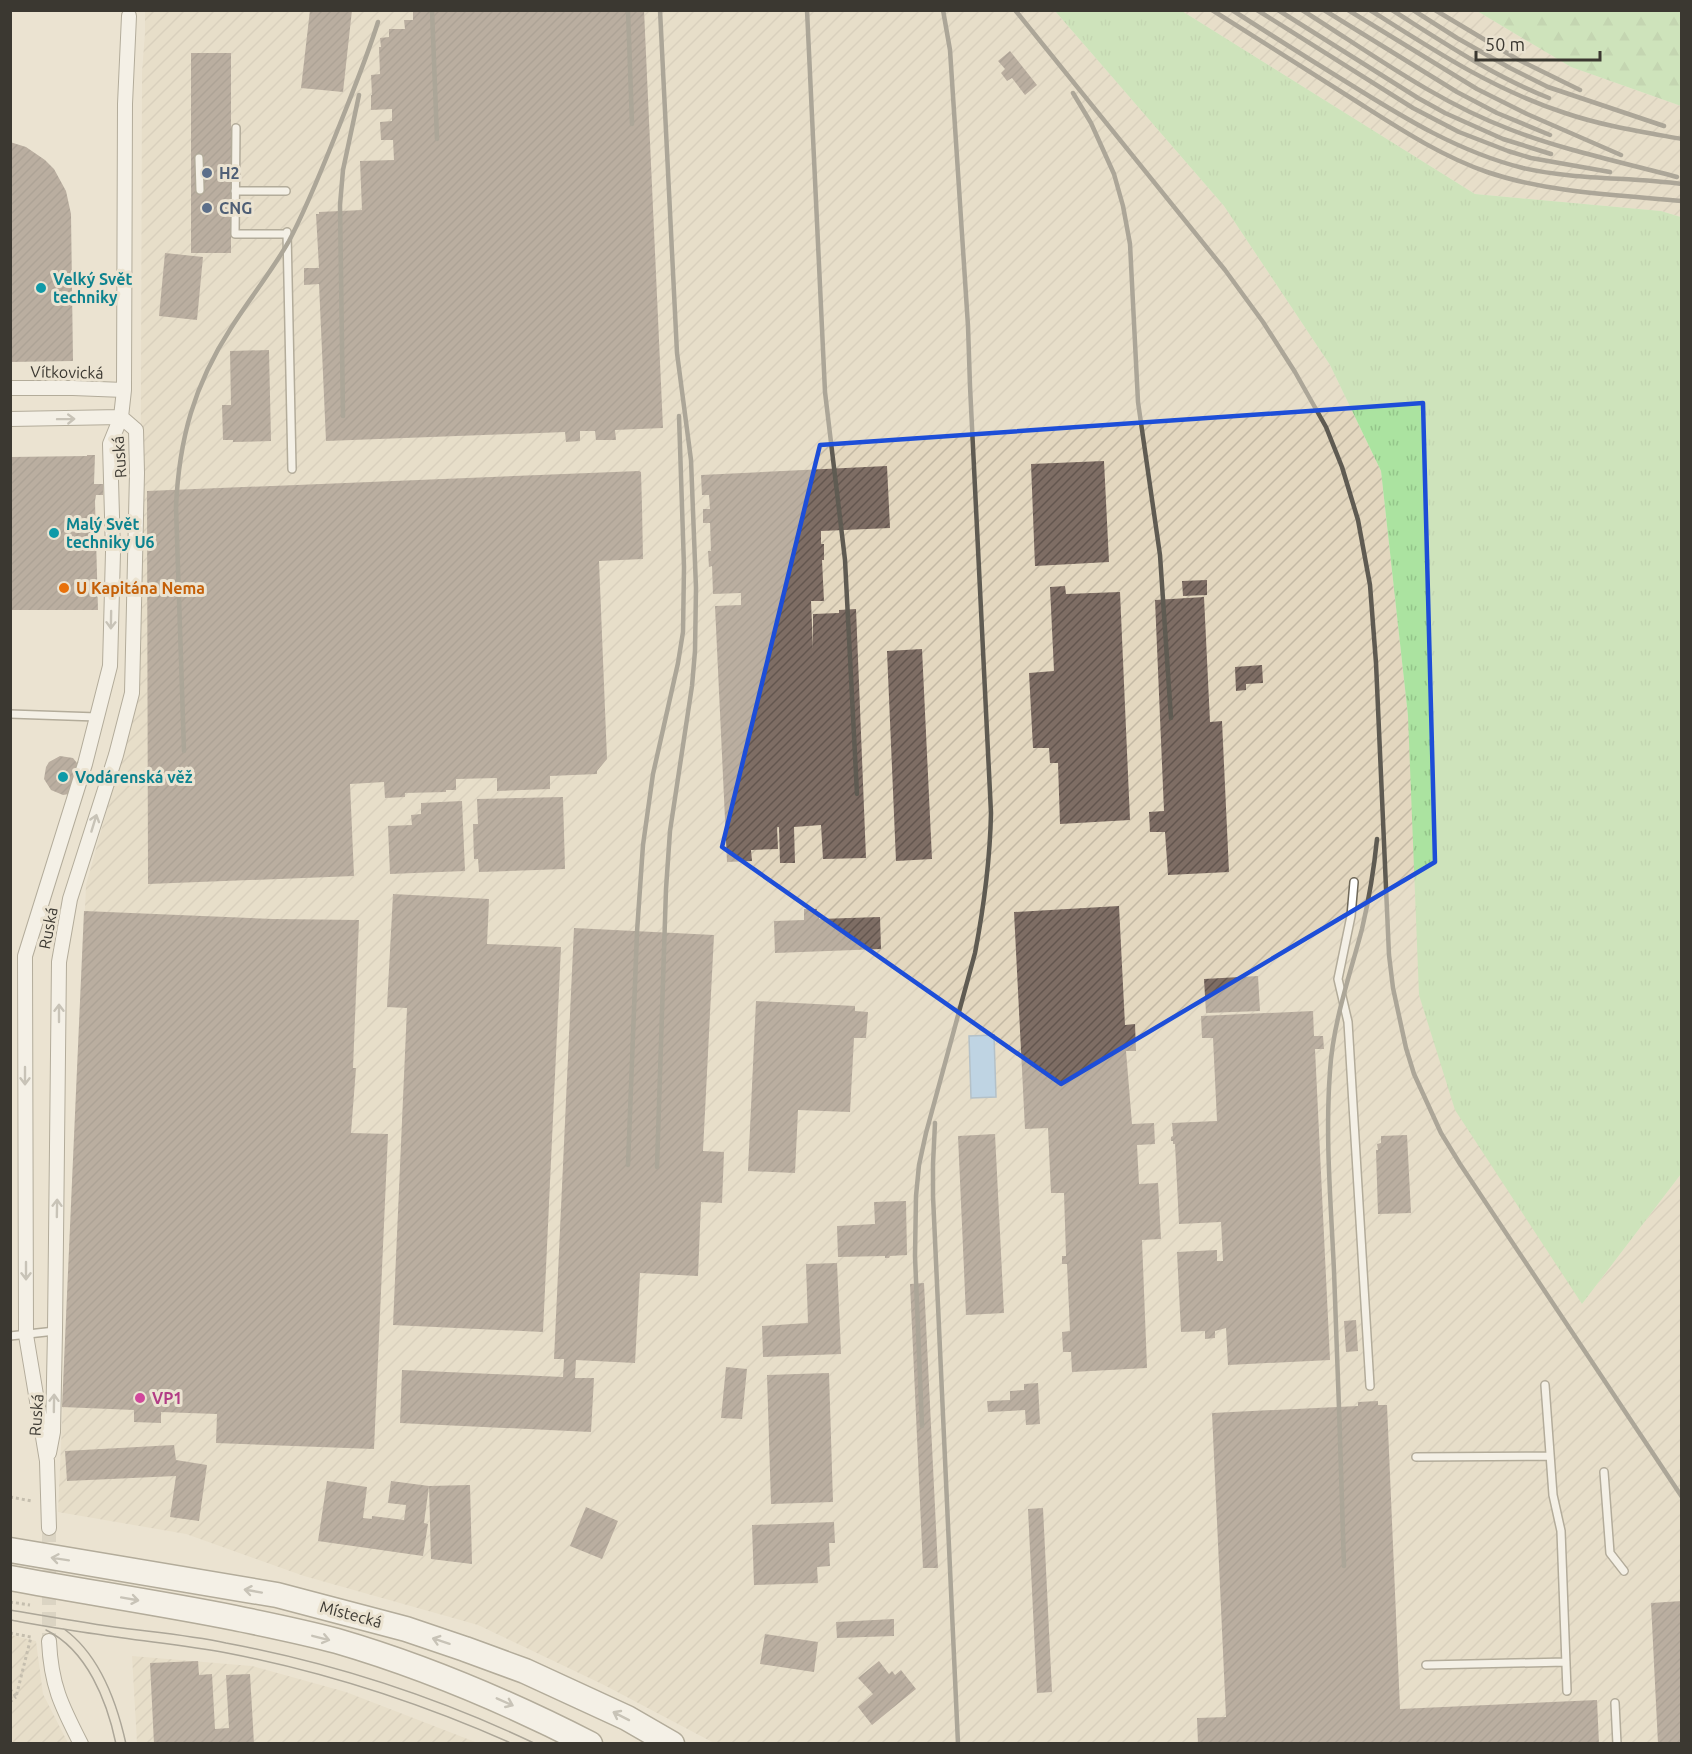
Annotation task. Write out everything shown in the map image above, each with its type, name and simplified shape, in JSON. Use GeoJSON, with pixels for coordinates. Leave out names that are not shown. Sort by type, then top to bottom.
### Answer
{"type":"FeatureCollection","features":[{"type":"Feature","properties":{"kind":"highway","name":"Místecká"},"geometry":{"type":"LineString","coordinates":[[10,1550],[278,1595],[406,1629],[525,1671],[627,1718],[672,1743]]}},
{"type":"Feature","properties":{"kind":"highway","name":"Místecká"},"geometry":{"type":"LineString","coordinates":[[10,1578],[275,1626],[337,1641],[424,1670],[490,1696],[591,1743]]}},
{"type":"Feature","properties":{"kind":"street","name":"Ruská"},"geometry":{"type":"LineString","coordinates":[[49,1528],[47,1461],[26,1335],[25,956],[85,764],[110,666],[113,552],[110,444],[121,417],[124,390],[125,115],[129,16]]}},
{"type":"Feature","properties":{"kind":"street","name":"Vítkovická"},"geometry":{"type":"LineString","coordinates":[[10,388],[124,390]]}},
{"type":"Feature","properties":{"kind":"street","name":"Ruská"},"geometry":{"type":"LineString","coordinates":[[47,1461],[53,1432],[56,1331],[58,962],[70,899],[116,754],[132,693],[137,484],[136,430],[121,417]]}},
{"type":"Feature","properties":{"kind":"street"},"geometry":{"type":"LineString","coordinates":[[10,419],[121,417]]}},
{"type":"Feature","properties":{"kind":"street"},"geometry":{"type":"LineString","coordinates":[[49,1641],[50,1666],[56,1690],[81,1743]]}},
{"type":"Feature","properties":{"kind":"lane"},"geometry":{"type":"LineString","coordinates":[[236,128],[235,234],[287,233],[292,469]]}},
{"type":"Feature","properties":{"kind":"lane"},"geometry":{"type":"LineString","coordinates":[[199,158],[200,190]]}},
{"type":"Feature","properties":{"kind":"lane"},"geometry":{"type":"LineString","coordinates":[[235,191],[286,191]]}},
{"type":"Feature","properties":{"kind":"lane"},"geometry":{"type":"LineString","coordinates":[[10,714],[97,717]]}},
{"type":"Feature","properties":{"kind":"lane"},"geometry":{"type":"LineString","coordinates":[[1354,882],[1351,916],[1338,979],[1348,1022],[1370,1386]]}},
{"type":"Feature","properties":{"kind":"lane"},"geometry":{"type":"LineString","coordinates":[[10,1336],[56,1331]]}},
{"type":"Feature","properties":{"kind":"lane"},"geometry":{"type":"LineString","coordinates":[[1545,1385],[1553,1495],[1561,1531],[1567,1691]]}},
{"type":"Feature","properties":{"kind":"lane"},"geometry":{"type":"LineString","coordinates":[[1416,1457],[1550,1456]]}},
{"type":"Feature","properties":{"kind":"lane"},"geometry":{"type":"LineString","coordinates":[[1604,1472],[1610,1553],[1624,1571]]}},
{"type":"Feature","properties":{"kind":"lane"},"geometry":{"type":"LineString","coordinates":[[1426,1665],[1566,1662]]}},
{"type":"Feature","properties":{"kind":"lane"},"geometry":{"type":"LineString","coordinates":[[1615,1703],[1617,1743]]}},
{"type":"Feature","properties":{"kind":"path"},"geometry":{"type":"LineString","coordinates":[[10,1497],[32,1501]]}},
{"type":"Feature","properties":{"kind":"path"},"geometry":{"type":"LineString","coordinates":[[10,1602],[30,1605]]}},
{"type":"Feature","properties":{"kind":"path"},"geometry":{"type":"LineString","coordinates":[[10,1633],[31,1637],[16,1697],[10,1702]]}},
{"type":"Feature","properties":{"kind":"path"},"geometry":{"type":"LineString","coordinates":[[10,1689],[16,1697]]}},
{"type":"Feature","properties":{"kind":"highlighted area"},"geometry":{"type":"Polygon","coordinates":[[[1423,403],[1435,862],[1061,1084],[722,847],[820,445],[1423,403]]]}},
{"type":"Feature","properties":{"kind":"shaded area"},"geometry":{"type":"Polygon","coordinates":[[[145,11],[1055,11],[1224,206],[1330,365],[1381,471],[1408,716],[1582,1304],[1681,1174],[1681,1743],[714,1743],[604,1685],[478,1625],[304,1576],[186,1534],[58,1512],[86,885],[140,690],[142,72],[145,11]]]}},
{"type":"Feature","properties":{"kind":"shaded area"},"geometry":{"type":"Polygon","coordinates":[[[1182,11],[1477,11],[1571,67],[1681,106],[1681,217],[1661,211],[1475,194],[1182,11]]]}},
{"type":"Feature","properties":{"kind":"shaded area"},"geometry":{"type":"Polygon","coordinates":[[[11,1635],[36,1641],[43,1694],[68,1743],[11,1743],[11,1635]]]}},
{"type":"Feature","properties":{"kind":"shaded area"},"geometry":{"type":"Polygon","coordinates":[[[132,1656],[252,1666],[346,1692],[478,1743],[137,1743],[132,1656]]]}},
{"type":"Feature","properties":{"kind":"green space"},"geometry":{"type":"Polygon","coordinates":[[[1055,11],[1182,11],[1475,194],[1661,211],[1681,217],[1681,1174],[1582,1304],[1455,1110],[1419,995],[1408,716],[1381,471],[1330,365],[1224,206],[1055,11]]]}},
{"type":"Feature","properties":{"kind":"green space"},"geometry":{"type":"Polygon","coordinates":[[[1477,11],[1681,11],[1681,106],[1571,67],[1477,11]]]}},
{"type":"Feature","properties":{"kind":"water"},"geometry":{"type":"Polygon","coordinates":[[[994,1035],[996,1097],[971,1098],[969,1036],[994,1035]]]}},
{"type":"Feature","properties":{"kind":"building"},"geometry":{"type":"Polygon","coordinates":[[[310,10],[352,10],[343,92],[301,88],[310,10]]]}},
{"type":"Feature","properties":{"kind":"building"},"geometry":{"type":"Polygon","coordinates":[[[413,10],[644,10],[663,428],[615,430],[616,440],[596,440],[595,431],[580,431],[580,441],[566,442],[565,432],[326,441],[319,284],[304,285],[304,268],[319,268],[316,214],[362,210],[360,161],[394,160],[393,140],[381,140],[380,122],[392,121],[392,109],[371,110],[371,75],[380,74],[380,38],[389,37],[389,29],[405,29],[404,20],[413,20],[413,10]]]}},
{"type":"Feature","properties":{"kind":"building"},"geometry":{"type":"Polygon","coordinates":[[[1010,51],[1037,85],[1025,95],[1012,78],[1007,81],[1001,73],[1005,69],[998,61],[1010,51]]]}},
{"type":"Feature","properties":{"kind":"building"},"geometry":{"type":"Polygon","coordinates":[[[191,53],[231,53],[231,253],[191,253],[191,53]]]}},
{"type":"Feature","properties":{"kind":"building","name":"Velký Svět techniky"},"geometry":{"type":"Polygon","coordinates":[[[10,142],[26,147],[45,160],[54,169],[66,191],[71,214],[73,361],[10,362],[10,142]]]}},
{"type":"Feature","properties":{"kind":"building"},"geometry":{"type":"Polygon","coordinates":[[[165,253],[203,257],[197,320],[159,316],[165,253]]]}},
{"type":"Feature","properties":{"kind":"building"},"geometry":{"type":"Polygon","coordinates":[[[269,350],[271,441],[223,440],[222,405],[231,405],[230,351],[269,350]]]}},
{"type":"Feature","properties":{"kind":"building","name":"Malý Svět techniky U6"},"geometry":{"type":"Polygon","coordinates":[[[95,455],[94,484],[103,484],[103,495],[96,495],[95,501],[98,610],[10,610],[10,457],[95,455]]]}},
{"type":"Feature","properties":{"kind":"building"},"geometry":{"type":"Polygon","coordinates":[[[1104,461],[1109,562],[1035,566],[1031,464],[1104,461]]]}},
{"type":"Feature","properties":{"kind":"building"},"geometry":{"type":"Polygon","coordinates":[[[887,466],[890,528],[821,531],[821,544],[824,544],[824,560],[822,560],[824,601],[811,601],[813,649],[813,614],[839,613],[839,610],[856,609],[866,858],[823,859],[821,825],[794,827],[795,863],[780,863],[779,827],[777,827],[778,849],[751,850],[752,861],[727,862],[715,606],[741,605],[741,593],[713,594],[712,566],[709,567],[708,551],[711,551],[710,523],[703,523],[703,509],[710,509],[709,495],[702,495],[701,475],[887,466]]]}},
{"type":"Feature","properties":{"kind":"building"},"geometry":{"type":"Polygon","coordinates":[[[641,472],[643,559],[599,561],[607,759],[597,774],[550,776],[550,789],[497,791],[497,778],[456,779],[456,790],[405,793],[405,797],[385,798],[384,782],[350,784],[354,876],[148,884],[147,491],[641,472]]]}},
{"type":"Feature","properties":{"kind":"building"},"geometry":{"type":"Polygon","coordinates":[[[1207,580],[1207,595],[1183,596],[1182,581],[1207,580]]]}},
{"type":"Feature","properties":{"kind":"building"},"geometry":{"type":"Polygon","coordinates":[[[1065,586],[1066,594],[1120,592],[1130,820],[1060,824],[1058,763],[1050,763],[1049,748],[1033,748],[1029,673],[1054,671],[1050,587],[1065,586]]]}},
{"type":"Feature","properties":{"kind":"building"},"geometry":{"type":"Polygon","coordinates":[[[1204,597],[1210,722],[1222,721],[1229,872],[1168,875],[1165,832],[1150,832],[1149,812],[1164,811],[1155,600],[1204,597]]]}},
{"type":"Feature","properties":{"kind":"building"},"geometry":{"type":"Polygon","coordinates":[[[922,649],[932,859],[896,861],[887,651],[922,649]]]}},
{"type":"Feature","properties":{"kind":"building"},"geometry":{"type":"Polygon","coordinates":[[[1262,665],[1263,683],[1246,684],[1246,690],[1236,691],[1235,667],[1262,665]]]}},
{"type":"Feature","properties":{"kind":"building","name":"Vodárenská věž"},"geometry":{"type":"Polygon","coordinates":[[[60,756],[73,758],[81,768],[69,794],[63,795],[51,790],[44,779],[49,762],[60,756]]]}},
{"type":"Feature","properties":{"kind":"building"},"geometry":{"type":"Polygon","coordinates":[[[563,797],[565,869],[479,872],[478,859],[474,859],[473,824],[478,824],[477,799],[563,797]]]}},
{"type":"Feature","properties":{"kind":"building"},"geometry":{"type":"Polygon","coordinates":[[[462,801],[465,871],[390,874],[388,826],[412,825],[411,815],[421,814],[421,803],[462,801]]]}},
{"type":"Feature","properties":{"kind":"building"},"geometry":{"type":"Polygon","coordinates":[[[393,894],[489,899],[487,944],[561,947],[543,1332],[393,1325],[407,1008],[387,1007],[393,894]]]}},
{"type":"Feature","properties":{"kind":"building"},"geometry":{"type":"Polygon","coordinates":[[[1119,906],[1125,1025],[1135,1024],[1136,1051],[1126,1051],[1132,1124],[1154,1123],[1155,1144],[1137,1145],[1139,1184],[1158,1183],[1161,1239],[1142,1240],[1147,1368],[1072,1372],[1071,1352],[1063,1352],[1062,1332],[1070,1331],[1067,1264],[1062,1264],[1062,1256],[1066,1256],[1064,1193],[1051,1193],[1048,1128],[1025,1129],[1014,912],[1119,906]]]}},
{"type":"Feature","properties":{"kind":"building"},"geometry":{"type":"Polygon","coordinates":[[[804,909],[817,909],[815,913],[819,913],[819,919],[880,917],[881,949],[775,953],[774,921],[804,920],[804,909]]]}},
{"type":"Feature","properties":{"kind":"building"},"geometry":{"type":"Polygon","coordinates":[[[84,911],[273,919],[359,920],[353,1068],[356,1068],[351,1133],[388,1134],[374,1449],[216,1443],[217,1414],[161,1412],[161,1423],[134,1422],[134,1410],[62,1407],[84,911]]]}},
{"type":"Feature","properties":{"kind":"building"},"geometry":{"type":"Polygon","coordinates":[[[574,928],[714,935],[703,1151],[724,1152],[722,1203],[701,1202],[698,1276],[640,1273],[635,1363],[576,1360],[575,1378],[594,1378],[591,1432],[400,1423],[402,1370],[563,1377],[564,1359],[554,1359],[574,928]]]}},
{"type":"Feature","properties":{"kind":"building"},"geometry":{"type":"Polygon","coordinates":[[[1258,976],[1260,1011],[1206,1013],[1204,979],[1258,976]]]}},
{"type":"Feature","properties":{"kind":"building"},"geometry":{"type":"Polygon","coordinates":[[[756,1001],[855,1006],[855,1011],[868,1012],[866,1038],[854,1038],[850,1112],[798,1110],[795,1173],[748,1171],[756,1001]]]}},
{"type":"Feature","properties":{"kind":"building"},"geometry":{"type":"Polygon","coordinates":[[[1313,1011],[1314,1036],[1323,1036],[1324,1049],[1315,1049],[1330,1360],[1228,1365],[1226,1328],[1215,1331],[1215,1338],[1205,1339],[1205,1331],[1181,1332],[1177,1252],[1217,1250],[1217,1261],[1223,1261],[1221,1222],[1179,1224],[1175,1144],[1171,1141],[1172,1123],[1217,1121],[1213,1038],[1202,1038],[1201,1016],[1313,1011]]]}},
{"type":"Feature","properties":{"kind":"building"},"geometry":{"type":"Polygon","coordinates":[[[995,1134],[1004,1313],[966,1315],[958,1136],[995,1134]]]}},
{"type":"Feature","properties":{"kind":"building"},"geometry":{"type":"Polygon","coordinates":[[[1407,1135],[1411,1213],[1378,1214],[1377,1144],[1381,1143],[1381,1136],[1407,1135]]]}},
{"type":"Feature","properties":{"kind":"building"},"geometry":{"type":"Polygon","coordinates":[[[906,1201],[907,1255],[890,1256],[889,1258],[885,1256],[838,1257],[837,1226],[875,1224],[874,1202],[906,1201]]]}},
{"type":"Feature","properties":{"kind":"building"},"geometry":{"type":"Polygon","coordinates":[[[837,1263],[841,1354],[763,1357],[762,1326],[808,1323],[806,1264],[837,1263]]]}},
{"type":"Feature","properties":{"kind":"building"},"geometry":{"type":"Polygon","coordinates":[[[924,1283],[938,1568],[923,1568],[910,1284],[924,1283]]]}},
{"type":"Feature","properties":{"kind":"building"},"geometry":{"type":"Polygon","coordinates":[[[1356,1320],[1358,1351],[1346,1352],[1344,1321],[1356,1320]]]}},
{"type":"Feature","properties":{"kind":"building"},"geometry":{"type":"Polygon","coordinates":[[[726,1367],[747,1369],[742,1419],[721,1418],[726,1367]]]}},
{"type":"Feature","properties":{"kind":"building"},"geometry":{"type":"Polygon","coordinates":[[[829,1373],[833,1502],[771,1504],[767,1375],[829,1373]]]}},
{"type":"Feature","properties":{"kind":"building"},"geometry":{"type":"Polygon","coordinates":[[[1038,1383],[1040,1424],[1026,1425],[1025,1410],[988,1412],[987,1401],[1010,1400],[1010,1391],[1024,1390],[1024,1384],[1038,1383]]]}},
{"type":"Feature","properties":{"kind":"building"},"geometry":{"type":"Polygon","coordinates":[[[1378,1401],[1378,1405],[1387,1405],[1400,1709],[1597,1700],[1599,1744],[1198,1744],[1197,1718],[1226,1717],[1212,1413],[1358,1406],[1358,1402],[1378,1401]]]}},
{"type":"Feature","properties":{"kind":"building"},"geometry":{"type":"Polygon","coordinates":[[[174,1445],[176,1460],[207,1465],[199,1521],[170,1517],[176,1476],[67,1481],[65,1451],[174,1445]]]}},
{"type":"Feature","properties":{"kind":"building"},"geometry":{"type":"Polygon","coordinates":[[[327,1481],[367,1487],[363,1518],[372,1519],[372,1516],[404,1520],[406,1505],[388,1503],[391,1481],[429,1486],[424,1523],[428,1524],[423,1556],[318,1541],[327,1481]]]}},
{"type":"Feature","properties":{"kind":"building"},"geometry":{"type":"Polygon","coordinates":[[[470,1485],[472,1564],[431,1559],[429,1486],[470,1485]]]}},
{"type":"Feature","properties":{"kind":"building"},"geometry":{"type":"Polygon","coordinates":[[[586,1507],[618,1521],[602,1559],[570,1546],[586,1507]]]}},
{"type":"Feature","properties":{"kind":"building"},"geometry":{"type":"Polygon","coordinates":[[[1043,1508],[1052,1692],[1037,1693],[1028,1509],[1043,1508]]]}},
{"type":"Feature","properties":{"kind":"building"},"geometry":{"type":"Polygon","coordinates":[[[834,1522],[835,1543],[829,1543],[830,1566],[817,1567],[818,1583],[754,1585],[752,1525],[834,1522]]]}},
{"type":"Feature","properties":{"kind":"building"},"geometry":{"type":"Polygon","coordinates":[[[1682,1601],[1682,1744],[1658,1744],[1651,1603],[1682,1601]]]}},
{"type":"Feature","properties":{"kind":"building"},"geometry":{"type":"Polygon","coordinates":[[[894,1619],[894,1636],[837,1638],[836,1622],[894,1619]]]}},
{"type":"Feature","properties":{"kind":"building"},"geometry":{"type":"Polygon","coordinates":[[[765,1634],[818,1642],[814,1672],[760,1664],[765,1634]]]}},
{"type":"Feature","properties":{"kind":"building"},"geometry":{"type":"Polygon","coordinates":[[[198,1661],[199,1675],[212,1674],[215,1729],[229,1728],[226,1675],[250,1674],[254,1744],[154,1744],[150,1663],[198,1661]]]}},
{"type":"Feature","properties":{"kind":"building"},"geometry":{"type":"Polygon","coordinates":[[[879,1661],[889,1674],[892,1671],[895,1675],[901,1670],[916,1689],[872,1725],[858,1707],[873,1694],[858,1678],[879,1661]]]}},
{"type":"Feature","properties":{"kind":"tunnel"},"geometry":{"type":"LineString","coordinates":[[49,1528],[49,1641]]}},
{"type":"Feature","properties":{"kind":"tram line"},"geometry":{"type":"LineString","coordinates":[[10,1610],[212,1640],[306,1661],[345,1671],[423,1697],[536,1744]]}},
{"type":"Feature","properties":{"kind":"tram line"},"geometry":{"type":"LineString","coordinates":[[10,1620],[211,1650],[300,1669],[408,1702],[513,1744]]}},
{"type":"Feature","properties":{"kind":"tram line"},"geometry":{"type":"LineString","coordinates":[[64,1629],[87,1652],[105,1680],[126,1744]]}},
{"type":"Feature","properties":{"kind":"tram line"},"geometry":{"type":"LineString","coordinates":[[46,1630],[73,1650],[93,1678],[107,1711],[116,1744]]}},
{"type":"Feature","properties":{"kind":"railway"},"geometry":{"type":"LineString","coordinates":[[432,10],[437,139]]}},
{"type":"Feature","properties":{"kind":"railway"},"geometry":{"type":"LineString","coordinates":[[628,10],[632,124]]}},
{"type":"Feature","properties":{"kind":"railway"},"geometry":{"type":"LineString","coordinates":[[657,1167],[666,889],[670,831],[692,686],[696,588],[691,460],[677,353],[660,10]]}},
{"type":"Feature","properties":{"kind":"railway"},"geometry":{"type":"LineString","coordinates":[[807,10],[825,392],[845,560],[857,794]]}},
{"type":"Feature","properties":{"kind":"railway"},"geometry":{"type":"LineString","coordinates":[[922,1426],[915,1256],[919,1165],[975,953],[986,883],[991,813],[968,326],[950,50],[943,10]]}},
{"type":"Feature","properties":{"kind":"railway"},"geometry":{"type":"LineString","coordinates":[[1015,10],[1225,270],[1263,322],[1326,427],[1342,467],[1358,520],[1370,585],[1376,663],[1389,955],[1393,988],[1414,1074],[1441,1133],[1460,1164],[1682,1497]]}},
{"type":"Feature","properties":{"kind":"railway"},"geometry":{"type":"LineString","coordinates":[[1212,10],[1405,132],[1470,166],[1534,185],[1608,195],[1682,201]]}},
{"type":"Feature","properties":{"kind":"railway"},"geometry":{"type":"LineString","coordinates":[[1232,10],[1390,109],[1432,133],[1477,153],[1543,172],[1682,184]]}},
{"type":"Feature","properties":{"kind":"railway"},"geometry":{"type":"LineString","coordinates":[[1257,10],[1413,108],[1459,132],[1531,158],[1610,172]]}},
{"type":"Feature","properties":{"kind":"railway"},"geometry":{"type":"LineString","coordinates":[[1278,10],[1445,113],[1503,139],[1551,154]]}},
{"type":"Feature","properties":{"kind":"railway"},"geometry":{"type":"LineString","coordinates":[[1302,10],[1403,75],[1482,118],[1550,143],[1677,177]]}},
{"type":"Feature","properties":{"kind":"railway"},"geometry":{"type":"LineString","coordinates":[[1324,10],[1457,92],[1497,113],[1550,135]]}},
{"type":"Feature","properties":{"kind":"railway"},"geometry":{"type":"LineString","coordinates":[[1348,10],[1477,89],[1527,114],[1621,155]]}},
{"type":"Feature","properties":{"kind":"railway"},"geometry":{"type":"LineString","coordinates":[[1370,10],[1464,68],[1539,104],[1594,122],[1682,139]]}},
{"type":"Feature","properties":{"kind":"railway"},"geometry":{"type":"LineString","coordinates":[[1392,10],[1488,69],[1549,98]]}},
{"type":"Feature","properties":{"kind":"railway"},"geometry":{"type":"LineString","coordinates":[[1413,10],[1457,38],[1548,87],[1664,126]]}},
{"type":"Feature","properties":{"kind":"railway"},"geometry":{"type":"LineString","coordinates":[[1435,10],[1517,59],[1580,90]]}},
{"type":"Feature","properties":{"kind":"railway"},"geometry":{"type":"LineString","coordinates":[[184,751],[176,507],[181,458],[191,413],[207,370],[218,349],[296,227],[334,139],[378,22]]}},
{"type":"Feature","properties":{"kind":"railway"},"geometry":{"type":"LineString","coordinates":[[1073,93],[1091,123],[1114,174],[1130,244],[1138,402],[1160,555],[1171,718]]}},
{"type":"Feature","properties":{"kind":"railway"},"geometry":{"type":"LineString","coordinates":[[343,416],[340,205],[343,170],[359,95]]}},
{"type":"Feature","properties":{"kind":"railway"},"geometry":{"type":"LineString","coordinates":[[628,1165],[637,932],[643,845],[653,774],[683,632],[684,567],[679,416]]}},
{"type":"Feature","properties":{"kind":"railway"},"geometry":{"type":"LineString","coordinates":[[1344,1566],[1329,1171],[1329,1096],[1335,1035],[1365,918],[1377,839]]}},
{"type":"Feature","properties":{"kind":"railway"},"geometry":{"type":"LineString","coordinates":[[935,1123],[933,1196],[958,1744]]}},
{"type":"Feature","properties":{"kind":"place","name":"H2"},"geometry":{"type":"Point","coordinates":[207,173]}},
{"type":"Feature","properties":{"kind":"place","name":"CNG"},"geometry":{"type":"Point","coordinates":[207,208]}},
{"type":"Feature","properties":{"kind":"place","name":"Velký Svět techniky"},"geometry":{"type":"Point","coordinates":[41,288]}},
{"type":"Feature","properties":{"kind":"place","name":"Malý Svět techniky U6"},"geometry":{"type":"Point","coordinates":[54,533]}},
{"type":"Feature","properties":{"kind":"place","name":"U Kapitána Nema"},"geometry":{"type":"Point","coordinates":[64,588]}},
{"type":"Feature","properties":{"kind":"place","name":"Vodárenská věž"},"geometry":{"type":"Point","coordinates":[63,777]}},
{"type":"Feature","properties":{"kind":"place","name":"VP1"},"geometry":{"type":"Point","coordinates":[140,1398]}}]}
